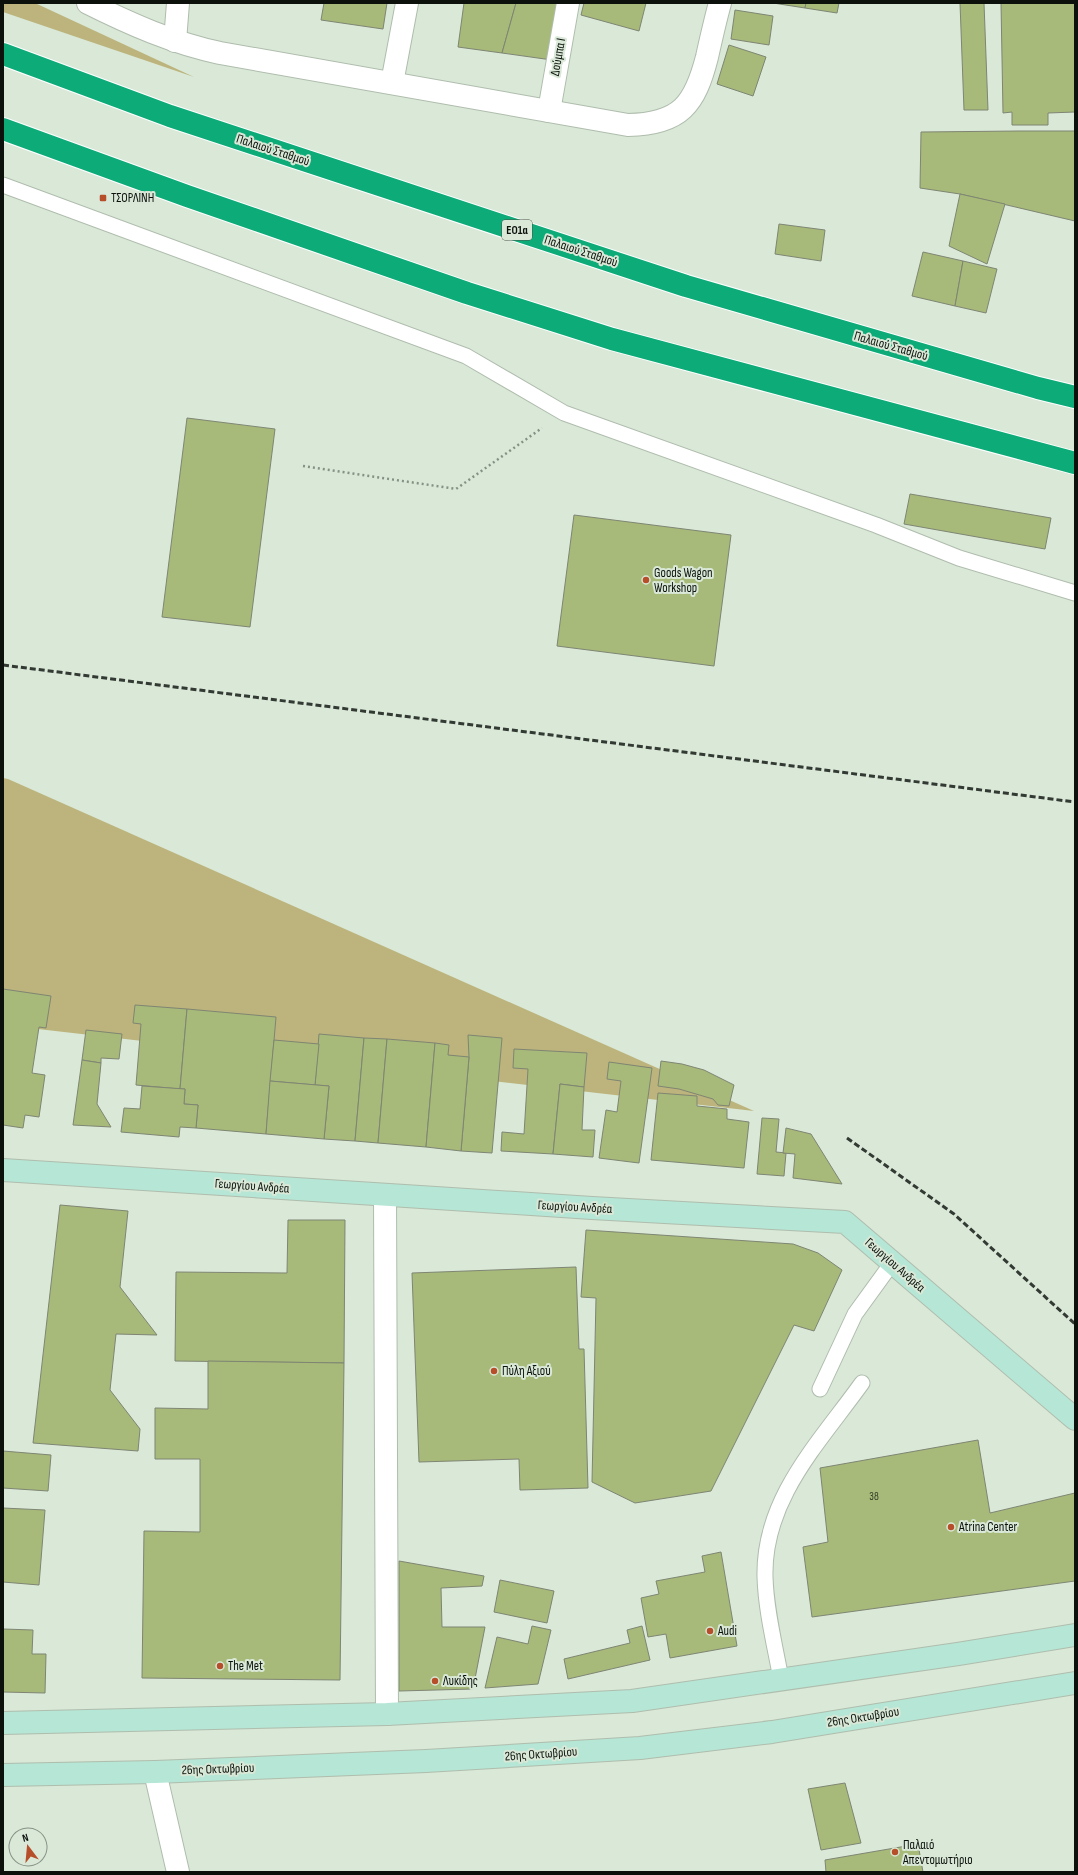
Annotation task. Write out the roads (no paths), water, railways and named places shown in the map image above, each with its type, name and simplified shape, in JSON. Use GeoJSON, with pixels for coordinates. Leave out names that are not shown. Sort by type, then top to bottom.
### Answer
{"type":"FeatureCollection","features":[{"type":"Feature","properties":{"kind":"highway","name":"Παλαιού Σταθμού"},"geometry":{"type":"LineString","coordinates":[[3,54],[170,116],[686,286],[1038,388],[1075,397]]}},
{"type":"Feature","properties":{"kind":"highway"},"geometry":{"type":"LineString","coordinates":[[3,129],[187,196],[466,293],[612,339],[1075,463]]}},
{"type":"Feature","properties":{"kind":"main road","name":"Γεωργίου Ανδρέα"},"geometry":{"type":"LineString","coordinates":[[3,1170],[385,1195],[845,1222],[1075,1419]]}},
{"type":"Feature","properties":{"kind":"main road"},"geometry":{"type":"LineString","coordinates":[[3,1723],[387,1714],[632,1701],[958,1654],[1075,1635]]}},
{"type":"Feature","properties":{"kind":"main road","name":"26ης Οκτωβρίου"},"geometry":{"type":"LineString","coordinates":[[3,1775],[155,1772],[426,1761],[640,1748],[772,1732],[1075,1683]]}},
{"type":"Feature","properties":{"kind":"street"},"geometry":{"type":"LineString","coordinates":[[88,3],[126,22],[175,41],[220,54],[628,125],[645,125],[662,120],[684,108],[697,91],[720,3]]}},
{"type":"Feature","properties":{"kind":"street"},"geometry":{"type":"LineString","coordinates":[[175,41],[178,3]]}},
{"type":"Feature","properties":{"kind":"street"},"geometry":{"type":"LineString","coordinates":[[392,83],[407,3]]}},
{"type":"Feature","properties":{"kind":"street","name":"Δούμπα Ι"},"geometry":{"type":"LineString","coordinates":[[549,111],[568,3]]}},
{"type":"Feature","properties":{"kind":"street"},"geometry":{"type":"LineString","coordinates":[[385,1195],[387,1714]]}},
{"type":"Feature","properties":{"kind":"street"},"geometry":{"type":"LineString","coordinates":[[155,1772],[178,1872]]}},
{"type":"Feature","properties":{"kind":"lane"},"geometry":{"type":"LineString","coordinates":[[3,185],[466,356],[564,413],[876,525],[959,558],[1075,593]]}},
{"type":"Feature","properties":{"kind":"lane"},"geometry":{"type":"LineString","coordinates":[[820,1389],[855,1314],[892,1263]]}},
{"type":"Feature","properties":{"kind":"lane"},"geometry":{"type":"LineString","coordinates":[[781,1679],[765,1579],[767,1543],[771,1525],[777,1508],[795,1477],[862,1384]]}},
{"type":"Feature","properties":{"kind":"railway"},"geometry":{"type":"LineString","coordinates":[[3,665],[1075,802]]}},
{"type":"Feature","properties":{"kind":"railway"},"geometry":{"type":"LineString","coordinates":[[847,1138],[954,1214],[1075,1324]]}},
{"type":"Feature","properties":{"kind":"place","name":"ΤΣΟΡΛΙΝΗ"},"geometry":{"type":"Point","coordinates":[103,198]}},
{"type":"Feature","properties":{"kind":"place","name":"Goods Wagon Workshop"},"geometry":{"type":"Point","coordinates":[646,580]}},
{"type":"Feature","properties":{"kind":"place","name":"Πύλη Αξιού"},"geometry":{"type":"Point","coordinates":[494,1371]}},
{"type":"Feature","properties":{"kind":"place","name":"Atrina Center"},"geometry":{"type":"Point","coordinates":[951,1527]}},
{"type":"Feature","properties":{"kind":"place","name":"Audi"},"geometry":{"type":"Point","coordinates":[710,1631]}},
{"type":"Feature","properties":{"kind":"place","name":"The Met"},"geometry":{"type":"Point","coordinates":[220,1666]}},
{"type":"Feature","properties":{"kind":"place","name":"Λυκίδης"},"geometry":{"type":"Point","coordinates":[435,1681]}},
{"type":"Feature","properties":{"kind":"place","name":"Παλαιό Απεντομωτήριο"},"geometry":{"type":"Point","coordinates":[895,1852]}}]}
